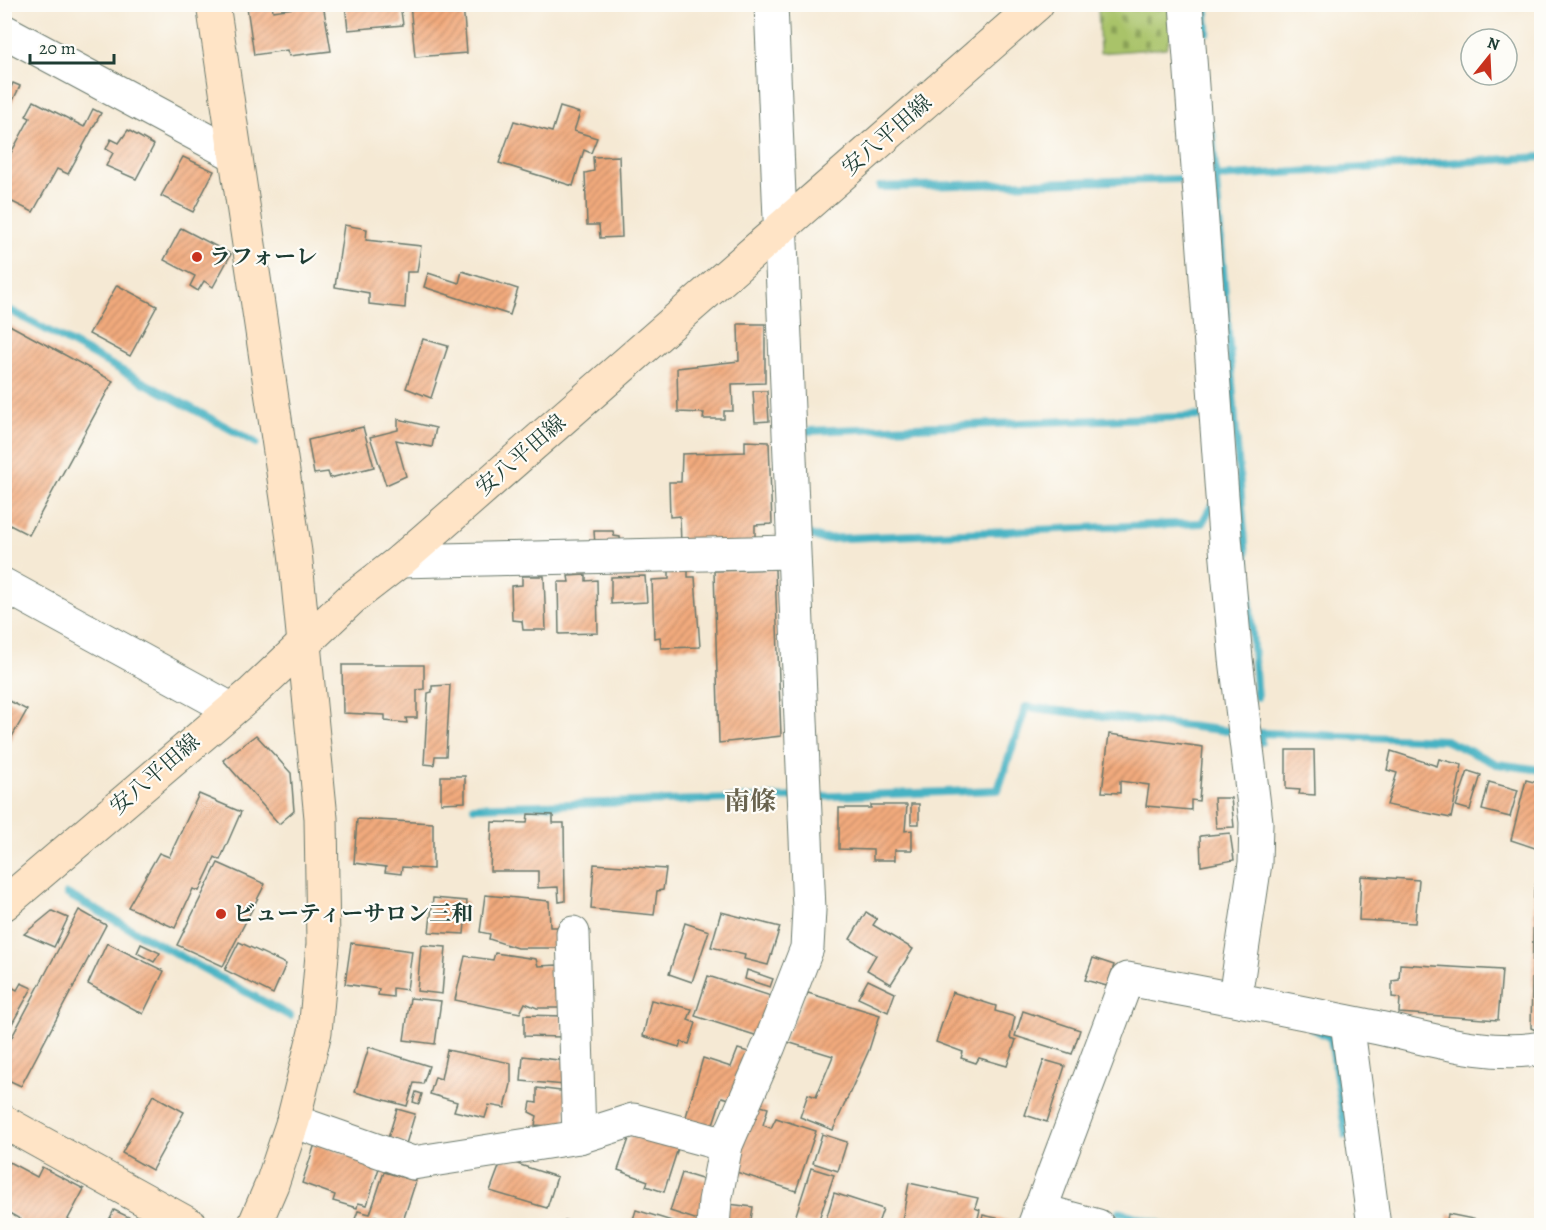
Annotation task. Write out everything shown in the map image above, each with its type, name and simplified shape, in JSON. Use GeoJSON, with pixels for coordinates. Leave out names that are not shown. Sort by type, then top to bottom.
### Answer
{"type":"FeatureCollection","features":[{"type":"Feature","properties":{"kind":"street"},"geometry":{"type":"LineString","coordinates":[[213,4],[295,552],[321,818],[322,944],[315,1032],[293,1121],[272,1184],[254,1226]]}},
{"type":"Feature","properties":{"kind":"street"},"geometry":{"type":"LineString","coordinates":[[713,1226],[715,1201],[726,1145],[769,1046],[807,948],[809,910],[771,4]]}},
{"type":"Feature","properties":{"kind":"street","name":"安八平田線"},"geometry":{"type":"LineString","coordinates":[[4,904],[253,692],[351,599],[400,561],[1037,4]]}},
{"type":"Feature","properties":{"kind":"street"},"geometry":{"type":"LineString","coordinates":[[1186,4],[1225,537],[1236,659],[1256,822],[1255,863],[1235,998]]}},
{"type":"Feature","properties":{"kind":"street"},"geometry":{"type":"LineString","coordinates":[[4,31],[235,155]]}},
{"type":"Feature","properties":{"kind":"street"},"geometry":{"type":"LineString","coordinates":[[400,561],[794,552]]}},
{"type":"Feature","properties":{"kind":"street"},"geometry":{"type":"LineString","coordinates":[[4,585],[231,709]]}},
{"type":"Feature","properties":{"kind":"street"},"geometry":{"type":"LineString","coordinates":[[573,933],[579,1137]]}},
{"type":"Feature","properties":{"kind":"street"},"geometry":{"type":"LineString","coordinates":[[1098,1226],[1036,1218],[1127,979],[1235,998],[1483,1049],[1542,1048]]}},
{"type":"Feature","properties":{"kind":"street"},"geometry":{"type":"LineString","coordinates":[[1347,1022],[1374,1226]]}},
{"type":"Feature","properties":{"kind":"street"},"geometry":{"type":"LineString","coordinates":[[293,1121],[413,1163],[579,1137],[633,1120],[726,1145]]}},
{"type":"Feature","properties":{"kind":"street"},"geometry":{"type":"LineString","coordinates":[[4,1122],[192,1226]]}},
{"type":"Feature","properties":{"kind":"green space"},"geometry":{"type":"Polygon","coordinates":[[[1098,5],[1171,5],[1173,30],[1166,48],[1100,53],[1098,5]]]}},
{"type":"Feature","properties":{"kind":"building"},"geometry":{"type":"Polygon","coordinates":[[[272,4],[273,11],[323,4],[331,51],[289,56],[287,50],[254,55],[247,7],[272,4]]]}},
{"type":"Feature","properties":{"kind":"building"},"geometry":{"type":"Polygon","coordinates":[[[345,4],[400,4],[403,25],[348,30],[345,4]]]}},
{"type":"Feature","properties":{"kind":"building"},"geometry":{"type":"Polygon","coordinates":[[[410,4],[463,4],[467,53],[415,57],[410,4]]]}},
{"type":"Feature","properties":{"kind":"building"},"geometry":{"type":"Polygon","coordinates":[[[13,83],[20,86],[7,113],[5,112],[5,101],[13,83]]]}},
{"type":"Feature","properties":{"kind":"building"},"geometry":{"type":"Polygon","coordinates":[[[34,101],[84,127],[93,109],[101,113],[68,174],[57,169],[33,212],[4,198],[4,166],[30,118],[26,116],[34,101]]]}},
{"type":"Feature","properties":{"kind":"building"},"geometry":{"type":"Polygon","coordinates":[[[560,107],[580,113],[574,131],[597,138],[591,153],[584,150],[573,186],[499,163],[514,121],[552,132],[560,107]]]}},
{"type":"Feature","properties":{"kind":"building"},"geometry":{"type":"Polygon","coordinates":[[[128,130],[154,145],[136,179],[106,166],[113,153],[106,149],[111,139],[119,143],[128,130]]]}},
{"type":"Feature","properties":{"kind":"building"},"geometry":{"type":"Polygon","coordinates":[[[619,156],[622,237],[600,238],[599,225],[587,225],[585,173],[594,171],[593,157],[619,156]]]}},
{"type":"Feature","properties":{"kind":"building"},"geometry":{"type":"Polygon","coordinates":[[[183,157],[214,171],[193,212],[161,196],[183,157]]]}},
{"type":"Feature","properties":{"kind":"building"},"geometry":{"type":"Polygon","coordinates":[[[344,225],[367,229],[366,240],[421,246],[417,272],[407,272],[405,308],[369,304],[369,293],[335,287],[344,225]]]}},
{"type":"Feature","properties":{"kind":"building","name":"ラフォーレ"},"geometry":{"type":"Polygon","coordinates":[[[181,228],[231,254],[213,287],[204,281],[198,291],[190,286],[195,276],[164,260],[181,228]]]}},
{"type":"Feature","properties":{"kind":"building"},"geometry":{"type":"Polygon","coordinates":[[[462,271],[518,289],[510,315],[424,287],[428,273],[459,283],[462,271]]]}},
{"type":"Feature","properties":{"kind":"building"},"geometry":{"type":"Polygon","coordinates":[[[117,285],[157,306],[130,356],[89,334],[117,285]]]}},
{"type":"Feature","properties":{"kind":"building"},"geometry":{"type":"Polygon","coordinates":[[[4,322],[113,381],[29,535],[4,522],[4,322]]]}},
{"type":"Feature","properties":{"kind":"building"},"geometry":{"type":"Polygon","coordinates":[[[738,324],[765,324],[765,383],[732,384],[733,411],[724,411],[724,419],[703,419],[704,413],[678,412],[677,368],[739,361],[738,324]]]}},
{"type":"Feature","properties":{"kind":"building"},"geometry":{"type":"Polygon","coordinates":[[[423,339],[448,346],[431,398],[406,388],[423,339]]]}},
{"type":"Feature","properties":{"kind":"building"},"geometry":{"type":"Polygon","coordinates":[[[753,391],[767,391],[769,421],[755,422],[753,391]]]}},
{"type":"Feature","properties":{"kind":"building"},"geometry":{"type":"Polygon","coordinates":[[[398,419],[436,428],[432,447],[396,440],[406,476],[386,485],[370,437],[398,430],[398,419]]]}},
{"type":"Feature","properties":{"kind":"building"},"geometry":{"type":"Polygon","coordinates":[[[363,427],[374,467],[330,478],[328,472],[314,474],[308,440],[363,427]]]}},
{"type":"Feature","properties":{"kind":"building"},"geometry":{"type":"Polygon","coordinates":[[[745,441],[769,442],[772,524],[755,525],[755,542],[681,545],[680,516],[670,517],[669,482],[681,482],[682,454],[745,452],[745,441]]]}},
{"type":"Feature","properties":{"kind":"building"},"geometry":{"type":"Polygon","coordinates":[[[594,531],[613,531],[614,536],[620,537],[621,544],[595,545],[594,531]]]}},
{"type":"Feature","properties":{"kind":"building"},"geometry":{"type":"Polygon","coordinates":[[[775,569],[781,736],[719,743],[714,571],[775,569]]]}},
{"type":"Feature","properties":{"kind":"building"},"geometry":{"type":"Polygon","coordinates":[[[669,571],[688,571],[688,577],[695,577],[700,647],[661,648],[660,637],[654,638],[652,580],[669,579],[669,571]]]}},
{"type":"Feature","properties":{"kind":"building"},"geometry":{"type":"Polygon","coordinates":[[[586,575],[586,581],[597,580],[598,633],[559,634],[558,582],[569,582],[568,576],[586,575]]]}},
{"type":"Feature","properties":{"kind":"building"},"geometry":{"type":"Polygon","coordinates":[[[522,576],[544,576],[546,630],[523,630],[522,621],[512,620],[511,586],[522,585],[522,576]]]}},
{"type":"Feature","properties":{"kind":"building"},"geometry":{"type":"Polygon","coordinates":[[[645,576],[647,602],[611,604],[611,577],[645,576]]]}},
{"type":"Feature","properties":{"kind":"building"},"geometry":{"type":"Polygon","coordinates":[[[342,665],[424,665],[424,689],[417,690],[417,718],[406,718],[407,723],[385,721],[385,715],[343,713],[342,665]]]}},
{"type":"Feature","properties":{"kind":"building"},"geometry":{"type":"Polygon","coordinates":[[[450,685],[446,756],[435,756],[434,765],[424,764],[428,693],[432,692],[432,686],[450,685]]]}},
{"type":"Feature","properties":{"kind":"building"},"geometry":{"type":"Polygon","coordinates":[[[4,698],[27,710],[4,751],[4,698]]]}},
{"type":"Feature","properties":{"kind":"building"},"geometry":{"type":"Polygon","coordinates":[[[1109,734],[1203,747],[1199,801],[1191,800],[1191,810],[1146,806],[1149,785],[1120,781],[1120,793],[1102,792],[1109,734]]]}},
{"type":"Feature","properties":{"kind":"building"},"geometry":{"type":"Polygon","coordinates":[[[256,735],[291,773],[294,811],[279,824],[223,760],[256,735]]]}},
{"type":"Feature","properties":{"kind":"building"},"geometry":{"type":"Polygon","coordinates":[[[1286,750],[1314,750],[1315,795],[1299,794],[1300,790],[1286,789],[1286,750]]]}},
{"type":"Feature","properties":{"kind":"building"},"geometry":{"type":"Polygon","coordinates":[[[1391,751],[1437,766],[1439,759],[1462,765],[1451,818],[1387,805],[1397,773],[1387,770],[1391,751]]]}},
{"type":"Feature","properties":{"kind":"building"},"geometry":{"type":"Polygon","coordinates":[[[1468,771],[1481,775],[1470,810],[1456,806],[1468,771]]]}},
{"type":"Feature","properties":{"kind":"building"},"geometry":{"type":"Polygon","coordinates":[[[441,776],[465,776],[465,802],[441,803],[441,776]]]}},
{"type":"Feature","properties":{"kind":"building"},"geometry":{"type":"Polygon","coordinates":[[[1526,780],[1542,784],[1542,835],[1538,849],[1511,840],[1526,780]]]}},
{"type":"Feature","properties":{"kind":"building"},"geometry":{"type":"Polygon","coordinates":[[[1489,782],[1518,790],[1510,817],[1482,810],[1489,782]]]}},
{"type":"Feature","properties":{"kind":"building"},"geometry":{"type":"Polygon","coordinates":[[[199,794],[241,812],[220,860],[215,857],[199,891],[193,889],[175,928],[128,907],[159,853],[169,857],[199,794]]]}},
{"type":"Feature","properties":{"kind":"building"},"geometry":{"type":"Polygon","coordinates":[[[1214,798],[1231,798],[1234,827],[1216,828],[1214,798]]]}},
{"type":"Feature","properties":{"kind":"building"},"geometry":{"type":"Polygon","coordinates":[[[911,804],[919,804],[919,824],[911,824],[911,804]]]}},
{"type":"Feature","properties":{"kind":"building"},"geometry":{"type":"Polygon","coordinates":[[[871,805],[907,805],[905,831],[912,830],[912,850],[895,850],[895,860],[873,860],[873,850],[839,849],[839,808],[871,808],[871,805]]]}},
{"type":"Feature","properties":{"kind":"building"},"geometry":{"type":"Polygon","coordinates":[[[528,814],[553,815],[553,823],[564,823],[565,901],[559,902],[558,887],[538,888],[538,871],[490,871],[492,822],[527,823],[528,814]]]}},
{"type":"Feature","properties":{"kind":"building"},"geometry":{"type":"Polygon","coordinates":[[[357,819],[433,823],[433,869],[402,867],[401,874],[385,872],[386,867],[354,863],[357,819]]]}},
{"type":"Feature","properties":{"kind":"building"},"geometry":{"type":"Polygon","coordinates":[[[1230,833],[1234,860],[1201,866],[1200,836],[1230,833]]]}},
{"type":"Feature","properties":{"kind":"building"},"geometry":{"type":"Polygon","coordinates":[[[1541,862],[1542,1033],[1531,1028],[1534,890],[1541,862]]]}},
{"type":"Feature","properties":{"kind":"building","name":"ビューティーサロン三和"},"geometry":{"type":"Polygon","coordinates":[[[218,863],[265,884],[223,966],[177,945],[218,863]]]}},
{"type":"Feature","properties":{"kind":"building"},"geometry":{"type":"Polygon","coordinates":[[[594,864],[666,869],[663,890],[657,891],[654,915],[591,909],[594,864]]]}},
{"type":"Feature","properties":{"kind":"building"},"geometry":{"type":"Polygon","coordinates":[[[1361,876],[1419,880],[1415,923],[1359,920],[1361,876]]]}},
{"type":"Feature","properties":{"kind":"building"},"geometry":{"type":"Polygon","coordinates":[[[485,895],[549,901],[550,927],[560,927],[559,948],[517,948],[489,939],[490,934],[480,932],[485,895]]]}},
{"type":"Feature","properties":{"kind":"building"},"geometry":{"type":"Polygon","coordinates":[[[433,898],[467,901],[464,934],[429,932],[433,898]]]}},
{"type":"Feature","properties":{"kind":"building"},"geometry":{"type":"Polygon","coordinates":[[[79,910],[106,925],[21,1086],[4,1078],[4,1052],[79,910]]]}},
{"type":"Feature","properties":{"kind":"building"},"geometry":{"type":"Polygon","coordinates":[[[52,911],[68,918],[54,947],[24,934],[52,911]]]}},
{"type":"Feature","properties":{"kind":"building"},"geometry":{"type":"Polygon","coordinates":[[[721,912],[780,927],[768,965],[744,959],[745,955],[711,947],[721,912]]]}},
{"type":"Feature","properties":{"kind":"building"},"geometry":{"type":"Polygon","coordinates":[[[866,912],[877,919],[873,925],[913,949],[891,984],[867,970],[876,955],[850,939],[866,912]]]}},
{"type":"Feature","properties":{"kind":"building"},"geometry":{"type":"Polygon","coordinates":[[[685,923],[709,931],[692,982],[669,974],[685,923]]]}},
{"type":"Feature","properties":{"kind":"building"},"geometry":{"type":"Polygon","coordinates":[[[239,942],[286,964],[273,994],[225,970],[239,942]]]}},
{"type":"Feature","properties":{"kind":"building"},"geometry":{"type":"Polygon","coordinates":[[[107,943],[164,971],[143,1014],[88,984],[107,943]]]}},
{"type":"Feature","properties":{"kind":"building"},"geometry":{"type":"Polygon","coordinates":[[[351,943],[412,951],[407,990],[393,988],[393,997],[378,995],[379,989],[345,984],[351,943]]]}},
{"type":"Feature","properties":{"kind":"building"},"geometry":{"type":"Polygon","coordinates":[[[141,944],[160,953],[154,962],[137,953],[141,944]]]}},
{"type":"Feature","properties":{"kind":"building"},"geometry":{"type":"Polygon","coordinates":[[[421,945],[446,947],[442,994],[417,991],[421,945]]]}},
{"type":"Feature","properties":{"kind":"building"},"geometry":{"type":"Polygon","coordinates":[[[495,953],[536,959],[538,966],[558,965],[559,1008],[537,1008],[525,1003],[520,1013],[455,1000],[465,956],[493,960],[495,953]]]}},
{"type":"Feature","properties":{"kind":"building"},"geometry":{"type":"Polygon","coordinates":[[[1093,958],[1114,965],[1107,986],[1085,980],[1093,958]]]}},
{"type":"Feature","properties":{"kind":"building"},"geometry":{"type":"Polygon","coordinates":[[[1400,964],[1502,970],[1498,1020],[1399,1013],[1400,998],[1392,997],[1392,981],[1399,980],[1400,964]]]}},
{"type":"Feature","properties":{"kind":"building"},"geometry":{"type":"Polygon","coordinates":[[[747,970],[773,979],[770,987],[745,979],[747,970]]]}},
{"type":"Feature","properties":{"kind":"building"},"geometry":{"type":"Polygon","coordinates":[[[708,976],[771,996],[758,1036],[695,1016],[708,976]]]}},
{"type":"Feature","properties":{"kind":"building"},"geometry":{"type":"Polygon","coordinates":[[[868,980],[895,993],[888,1012],[858,998],[868,980]]]}},
{"type":"Feature","properties":{"kind":"building"},"geometry":{"type":"Polygon","coordinates":[[[4,983],[17,990],[21,983],[32,988],[4,1038],[4,983]]]}},
{"type":"Feature","properties":{"kind":"building"},"geometry":{"type":"Polygon","coordinates":[[[952,992],[996,1006],[995,1011],[1015,1017],[1010,1038],[1016,1040],[1007,1066],[979,1058],[976,1063],[961,1058],[963,1052],[936,1042],[952,992]]]}},
{"type":"Feature","properties":{"kind":"building"},"geometry":{"type":"Polygon","coordinates":[[[808,993],[880,1015],[869,1050],[833,1130],[800,1117],[808,1094],[816,1097],[833,1056],[784,1041],[808,993]]]}},
{"type":"Feature","properties":{"kind":"building"},"geometry":{"type":"Polygon","coordinates":[[[410,998],[441,1001],[435,1044],[404,1040],[410,998]]]}},
{"type":"Feature","properties":{"kind":"building"},"geometry":{"type":"Polygon","coordinates":[[[651,1000],[692,1009],[688,1020],[696,1023],[689,1044],[681,1042],[679,1047],[643,1036],[651,1000]]]}},
{"type":"Feature","properties":{"kind":"building"},"geometry":{"type":"Polygon","coordinates":[[[1023,1011],[1080,1030],[1072,1054],[1015,1036],[1023,1011]]]}},
{"type":"Feature","properties":{"kind":"building"},"geometry":{"type":"Polygon","coordinates":[[[524,1015],[562,1016],[562,1037],[524,1036],[524,1015]]]}},
{"type":"Feature","properties":{"kind":"building"},"geometry":{"type":"Polygon","coordinates":[[[369,1047],[429,1066],[423,1084],[414,1083],[407,1106],[355,1092],[369,1047]]]}},
{"type":"Feature","properties":{"kind":"building"},"geometry":{"type":"Polygon","coordinates":[[[738,1049],[752,1053],[737,1101],[722,1097],[712,1127],[685,1120],[703,1058],[731,1067],[738,1049]]]}},
{"type":"Feature","properties":{"kind":"building"},"geometry":{"type":"Polygon","coordinates":[[[447,1050],[511,1063],[511,1084],[505,1108],[489,1105],[485,1118],[454,1111],[457,1102],[430,1094],[435,1077],[441,1079],[447,1050]]]}},
{"type":"Feature","properties":{"kind":"building"},"geometry":{"type":"Polygon","coordinates":[[[523,1056],[567,1061],[565,1085],[521,1081],[523,1056]]]}},
{"type":"Feature","properties":{"kind":"building"},"geometry":{"type":"Polygon","coordinates":[[[1044,1060],[1065,1066],[1047,1122],[1025,1115],[1044,1060]]]}},
{"type":"Feature","properties":{"kind":"building"},"geometry":{"type":"Polygon","coordinates":[[[537,1088],[568,1092],[564,1127],[535,1125],[537,1116],[529,1112],[531,1102],[537,1103],[537,1088]]]}},
{"type":"Feature","properties":{"kind":"building"},"geometry":{"type":"Polygon","coordinates":[[[416,1092],[422,1094],[419,1104],[413,1102],[416,1092]]]}},
{"type":"Feature","properties":{"kind":"building"},"geometry":{"type":"Polygon","coordinates":[[[153,1095],[184,1112],[152,1170],[122,1153],[153,1095]]]}},
{"type":"Feature","properties":{"kind":"building"},"geometry":{"type":"Polygon","coordinates":[[[753,1104],[768,1108],[763,1125],[771,1128],[776,1118],[816,1131],[796,1191],[733,1171],[753,1104]]]}},
{"type":"Feature","properties":{"kind":"building"},"geometry":{"type":"Polygon","coordinates":[[[397,1109],[415,1114],[406,1144],[388,1138],[397,1109]]]}},
{"type":"Feature","properties":{"kind":"building"},"geometry":{"type":"Polygon","coordinates":[[[822,1134],[847,1142],[838,1171],[813,1163],[822,1134]]]}},
{"type":"Feature","properties":{"kind":"building"},"geometry":{"type":"Polygon","coordinates":[[[630,1136],[679,1145],[664,1192],[646,1186],[648,1181],[618,1170],[630,1136]]]}},
{"type":"Feature","properties":{"kind":"building"},"geometry":{"type":"Polygon","coordinates":[[[315,1144],[380,1165],[367,1205],[358,1203],[357,1208],[333,1201],[335,1195],[302,1183],[315,1144]]]}},
{"type":"Feature","properties":{"kind":"building"},"geometry":{"type":"Polygon","coordinates":[[[502,1159],[557,1177],[547,1208],[490,1191],[502,1159]]]}},
{"type":"Feature","properties":{"kind":"building"},"geometry":{"type":"Polygon","coordinates":[[[9,1162],[37,1177],[42,1167],[84,1189],[68,1219],[73,1222],[71,1226],[17,1226],[20,1219],[4,1210],[4,1171],[9,1162]]]}},
{"type":"Feature","properties":{"kind":"building"},"geometry":{"type":"Polygon","coordinates":[[[811,1168],[834,1175],[817,1225],[795,1218],[811,1168]]]}},
{"type":"Feature","properties":{"kind":"building"},"geometry":{"type":"Polygon","coordinates":[[[384,1172],[416,1181],[402,1224],[375,1216],[371,1225],[355,1219],[358,1211],[370,1214],[384,1172]]]}},
{"type":"Feature","properties":{"kind":"building"},"geometry":{"type":"Polygon","coordinates":[[[682,1173],[708,1181],[698,1220],[670,1211],[682,1173]]]}},
{"type":"Feature","properties":{"kind":"building"},"geometry":{"type":"Polygon","coordinates":[[[909,1183],[978,1198],[975,1208],[980,1210],[976,1226],[901,1226],[909,1183]]]}},
{"type":"Feature","properties":{"kind":"building"},"geometry":{"type":"Polygon","coordinates":[[[834,1193],[883,1209],[877,1226],[824,1226],[834,1193]]]}},
{"type":"Feature","properties":{"kind":"building"},"geometry":{"type":"Polygon","coordinates":[[[728,1204],[753,1207],[750,1226],[725,1226],[728,1204]]]}},
{"type":"Feature","properties":{"kind":"building"},"geometry":{"type":"Polygon","coordinates":[[[114,1210],[139,1222],[137,1226],[106,1226],[114,1210]]]}},
{"type":"Feature","properties":{"kind":"building"},"geometry":{"type":"Polygon","coordinates":[[[636,1210],[685,1225],[685,1226],[631,1226],[636,1210]]]}},
{"type":"Feature","properties":{"kind":"building"},"geometry":{"type":"Polygon","coordinates":[[[1448,1214],[1478,1220],[1477,1226],[1446,1226],[1448,1214]]]}},
{"type":"Feature","properties":{"kind":"building"},"geometry":{"type":"Polygon","coordinates":[[[983,1215],[1014,1222],[1014,1226],[980,1226],[983,1215]]]}},
{"type":"Feature","properties":{"kind":"building"},"geometry":{"type":"Polygon","coordinates":[[[565,1220],[578,1225],[578,1226],[563,1226],[565,1220]]]}},
{"type":"Feature","properties":{"kind":"waterway"},"geometry":{"type":"LineString","coordinates":[[1205,4],[1207,32]]}},
{"type":"Feature","properties":{"kind":"waterway"},"geometry":{"type":"LineString","coordinates":[[1212,133],[1257,697]]}},
{"type":"Feature","properties":{"kind":"waterway"},"geometry":{"type":"LineString","coordinates":[[1215,177],[1542,157]]}},
{"type":"Feature","properties":{"kind":"waterway"},"geometry":{"type":"LineString","coordinates":[[880,187],[1185,179]]}},
{"type":"Feature","properties":{"kind":"waterway"},"geometry":{"type":"LineString","coordinates":[[4,307],[256,443]]}},
{"type":"Feature","properties":{"kind":"waterway"},"geometry":{"type":"LineString","coordinates":[[808,431],[1205,416],[1205,419]]}},
{"type":"Feature","properties":{"kind":"waterway"},"geometry":{"type":"LineString","coordinates":[[808,534],[822,539],[1202,523],[1211,507]]}},
{"type":"Feature","properties":{"kind":"waterway"},"geometry":{"type":"LineString","coordinates":[[810,797],[998,790],[1026,707],[1237,732]]}},
{"type":"Feature","properties":{"kind":"waterway"},"geometry":{"type":"LineString","coordinates":[[1261,742],[1260,733],[1445,740],[1497,764],[1542,770]]}},
{"type":"Feature","properties":{"kind":"waterway"},"geometry":{"type":"LineString","coordinates":[[474,807],[797,797]]}},
{"type":"Feature","properties":{"kind":"waterway"},"geometry":{"type":"LineString","coordinates":[[67,894],[290,1016]]}},
{"type":"Feature","properties":{"kind":"waterway"},"geometry":{"type":"LineString","coordinates":[[1312,1028],[1331,1038],[1346,1135]]}},
{"type":"Feature","properties":{"kind":"waterway"},"geometry":{"type":"LineString","coordinates":[[1119,1212],[1167,1226]]}},
{"type":"Feature","properties":{"kind":"place","name":"ラフォーレ"},"geometry":{"type":"Point","coordinates":[197,257]}},
{"type":"Feature","properties":{"kind":"place","name":"ビューティーサロン三和"},"geometry":{"type":"Point","coordinates":[221,914]}},
{"type":"Feature","properties":{"kind":"district","name":"南條"},"geometry":{"type":"Point","coordinates":[750,801]}}]}
